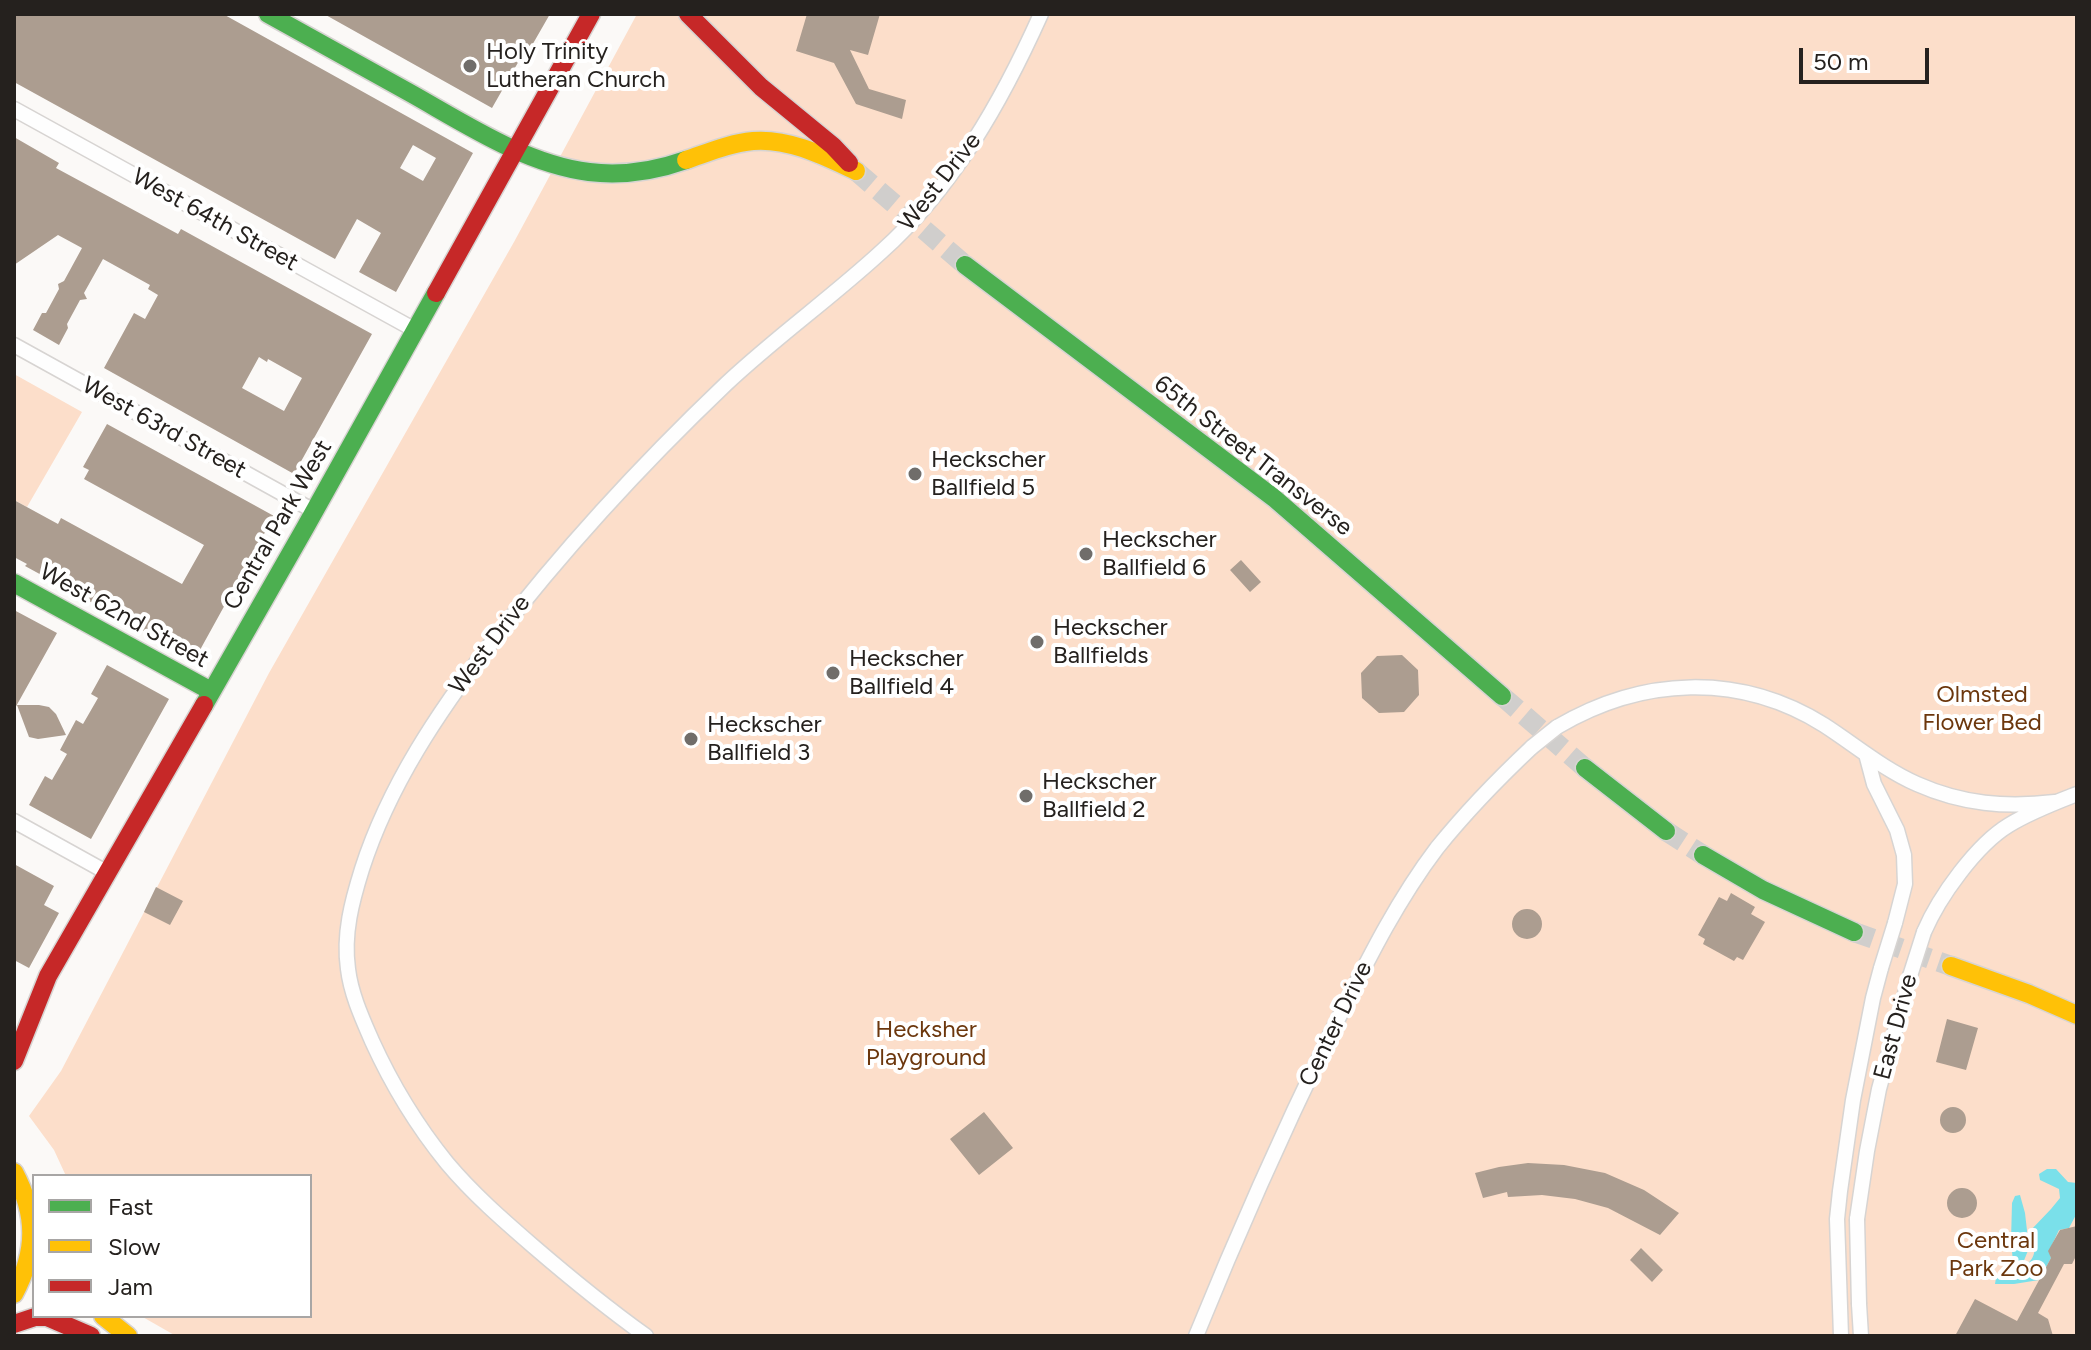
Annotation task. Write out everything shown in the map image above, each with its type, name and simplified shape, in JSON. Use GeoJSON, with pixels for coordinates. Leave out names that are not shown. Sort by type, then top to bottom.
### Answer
{"type":"FeatureCollection","features":[{"type":"Feature","properties":{"kind":"main road"},"geometry":{"type":"LineString","coordinates":[[268,14],[490,137],[560,165],[587,171],[646,170],[738,143],[766,141],[806,150],[856,171],[833,146],[751,78],[688,14]]}},
{"type":"Feature","properties":{"kind":"main road","name":"Central Park West"},"geometry":{"type":"LineString","coordinates":[[14,1061],[40,991],[314,511],[591,14]]}},
{"type":"Feature","properties":{"kind":"main road","name":"65th Street Transverse"},"geometry":{"type":"LineString","coordinates":[[965,265],[1274,498],[1502,696]]}},
{"type":"Feature","properties":{"kind":"main road","name":"West 62nd Street"},"geometry":{"type":"LineString","coordinates":[[14,583],[211,691]]}},
{"type":"Feature","properties":{"kind":"main road"},"geometry":{"type":"LineString","coordinates":[[1585,768],[1666,831]]}},
{"type":"Feature","properties":{"kind":"main road"},"geometry":{"type":"LineString","coordinates":[[1703,855],[1763,890],[1854,932]]}},
{"type":"Feature","properties":{"kind":"main road"},"geometry":{"type":"LineString","coordinates":[[1951,966],[2077,1015]]}},
{"type":"Feature","properties":{"kind":"main road"},"geometry":{"type":"LineString","coordinates":[[2029,994],[2077,1004]]}},
{"type":"Feature","properties":{"kind":"main road"},"geometry":{"type":"LineString","coordinates":[[14,1172],[26,1194],[32,1217]]}},
{"type":"Feature","properties":{"kind":"main road"},"geometry":{"type":"LineString","coordinates":[[14,1294],[25,1273],[32,1238]]}},
{"type":"Feature","properties":{"kind":"main road"},"geometry":{"type":"LineString","coordinates":[[49,1318],[91,1336]]}},
{"type":"Feature","properties":{"kind":"main road"},"geometry":{"type":"LineString","coordinates":[[106,1318],[128,1336]]}},
{"type":"Feature","properties":{"kind":"street","name":"West Drive"},"geometry":{"type":"LineString","coordinates":[[646,1336],[574,1281],[484,1202],[447,1163],[410,1112],[363,1022],[351,986],[346,955],[351,905],[366,856],[396,787],[446,704],[534,588],[678,431],[758,355],[882,252],[926,204],[977,136],[1009,81],[1041,14]]}},
{"type":"Feature","properties":{"kind":"street","name":"West 64th Street"},"geometry":{"type":"LineString","coordinates":[[14,109],[415,330]]}},
{"type":"Feature","properties":{"kind":"street","name":"West 63rd Street"},"geometry":{"type":"LineString","coordinates":[[14,345],[314,511]]}},
{"type":"Feature","properties":{"kind":"street","name":"Center Drive"},"geometry":{"type":"LineString","coordinates":[[1196,1336],[1278,1145],[1378,940],[1417,876],[1457,824],[1532,747],[1557,727],[1600,705],[1635,693],[1680,688],[1749,693],[1781,704],[1824,725],[1866,754]]}},
{"type":"Feature","properties":{"kind":"street"},"geometry":{"type":"LineString","coordinates":[[1866,754],[1905,779],[1961,799],[1998,805],[2055,802]]}},
{"type":"Feature","properties":{"kind":"street"},"geometry":{"type":"LineString","coordinates":[[1841,1336],[1837,1219],[1853,1100],[1873,998],[1905,884],[1904,855],[1897,830],[1874,784],[1866,754]]}},
{"type":"Feature","properties":{"kind":"street","name":"East Drive"},"geometry":{"type":"LineString","coordinates":[[1861,1336],[1857,1219],[1867,1151],[1879,1089],[1924,932],[1959,872],[1983,847],[2006,827],[2077,794]]}},
{"type":"Feature","properties":{"kind":"street"},"geometry":{"type":"LineString","coordinates":[[14,821],[106,872]]}},
{"type":"Feature","properties":{"kind":"green space"},"geometry":{"type":"Polygon","coordinates":[[[637,14],[2077,14],[2077,1336],[176,1336],[144,1318],[312,1318],[312,1174],[65,1174],[54,1150],[29,1116],[61,1071],[269,673],[514,242],[637,14]]]}},
{"type":"Feature","properties":{"kind":"green space"},"geometry":{"type":"Polygon","coordinates":[[[14,374],[82,412],[27,507],[14,500],[14,374]]]}},
{"type":"Feature","properties":{"kind":"water"},"geometry":{"type":"Polygon","coordinates":[[[2047,1169],[2056,1169],[2068,1182],[2077,1183],[2077,1213],[2069,1228],[2059,1230],[2049,1251],[2051,1258],[2039,1280],[1995,1284],[1996,1278],[2004,1275],[2013,1262],[2012,1203],[2015,1196],[2020,1195],[2025,1213],[2029,1248],[2023,1263],[2026,1265],[2034,1253],[2031,1230],[2060,1198],[2059,1189],[2040,1180],[2039,1174],[2047,1169]]]}},
{"type":"Feature","properties":{"kind":"building"},"geometry":{"type":"Polygon","coordinates":[[[14,14],[223,14],[473,153],[396,292],[359,272],[381,233],[357,219],[335,259],[14,82],[14,14]],[[413,145],[400,168],[423,181],[436,158],[413,145]]]}},
{"type":"Feature","properties":{"kind":"building"},"geometry":{"type":"Polygon","coordinates":[[[324,14],[550,14],[492,108],[324,14]]]}},
{"type":"Feature","properties":{"kind":"building"},"geometry":{"type":"Polygon","coordinates":[[[807,14],[880,14],[868,55],[850,50],[869,89],[906,100],[902,119],[856,104],[834,63],[796,51],[807,14]]]}},
{"type":"Feature","properties":{"kind":"building"},"geometry":{"type":"Polygon","coordinates":[[[14,137],[59,163],[56,168],[178,234],[181,229],[372,334],[294,474],[104,368],[134,313],[145,319],[158,295],[148,289],[150,285],[103,259],[84,293],[87,299],[80,300],[59,345],[33,330],[42,313],[46,313],[59,289],[58,284],[64,281],[82,248],[58,235],[14,265],[14,137]],[[259,357],[242,388],[284,411],[302,378],[268,359],[267,362],[259,357]]]}},
{"type":"Feature","properties":{"kind":"building"},"geometry":{"type":"Polygon","coordinates":[[[107,424],[274,516],[195,659],[25,566],[27,564],[14,557],[14,500],[58,524],[61,518],[182,584],[204,545],[84,479],[89,470],[83,467],[107,424]]]}},
{"type":"Feature","properties":{"kind":"building"},"geometry":{"type":"Polygon","coordinates":[[[1241,560],[1261,582],[1250,592],[1230,570],[1241,560]]]}},
{"type":"Feature","properties":{"kind":"building"},"geometry":{"type":"Polygon","coordinates":[[[14,610],[57,633],[14,710],[14,610]]]}},
{"type":"Feature","properties":{"kind":"building"},"geometry":{"type":"Polygon","coordinates":[[[1402,655],[1418,670],[1419,695],[1404,712],[1379,713],[1362,698],[1361,673],[1377,656],[1402,655]]]}},
{"type":"Feature","properties":{"kind":"building"},"geometry":{"type":"Polygon","coordinates":[[[107,665],[169,699],[91,839],[29,805],[45,776],[52,780],[67,754],[60,750],[76,720],[83,724],[98,698],[91,694],[107,665]]]}},
{"type":"Feature","properties":{"kind":"building"},"geometry":{"type":"Polygon","coordinates":[[[17,705],[49,707],[66,735],[38,739],[29,737],[17,705]]]}},
{"type":"Feature","properties":{"kind":"building"},"geometry":{"type":"Polygon","coordinates":[[[14,864],[54,886],[44,905],[59,913],[29,968],[14,960],[14,864]]]}},
{"type":"Feature","properties":{"kind":"building"},"geometry":{"type":"Polygon","coordinates":[[[156,887],[183,901],[170,925],[144,912],[156,887]]]}},
{"type":"Feature","properties":{"kind":"building"},"geometry":{"type":"Polygon","coordinates":[[[1731,893],[1755,907],[1751,914],[1765,922],[1743,960],[1737,957],[1734,961],[1703,944],[1705,939],[1698,935],[1719,897],[1727,901],[1731,893]]]}},
{"type":"Feature","properties":{"kind":"building"},"geometry":{"type":"Polygon","coordinates":[[[1527,909],[1538,913],[1542,924],[1538,935],[1527,939],[1516,935],[1512,924],[1516,913],[1527,909]]]}},
{"type":"Feature","properties":{"kind":"building"},"geometry":{"type":"Polygon","coordinates":[[[1947,1019],[1978,1028],[1966,1070],[1936,1062],[1947,1019]]]}},
{"type":"Feature","properties":{"kind":"building"},"geometry":{"type":"Polygon","coordinates":[[[1953,1107],[1962,1111],[1966,1120],[1962,1129],[1953,1133],[1944,1129],[1940,1120],[1944,1111],[1953,1107]]]}},
{"type":"Feature","properties":{"kind":"building"},"geometry":{"type":"Polygon","coordinates":[[[984,1112],[1013,1148],[979,1175],[950,1139],[984,1112]]]}},
{"type":"Feature","properties":{"kind":"building"},"geometry":{"type":"Polygon","coordinates":[[[1528,1163],[1564,1165],[1605,1173],[1644,1190],[1679,1213],[1660,1235],[1608,1208],[1575,1199],[1542,1195],[1508,1197],[1507,1192],[1483,1198],[1475,1173],[1528,1163]]]}},
{"type":"Feature","properties":{"kind":"building"},"geometry":{"type":"Polygon","coordinates":[[[1962,1188],[1968,1189],[1976,1197],[1976,1209],[1968,1217],[1962,1218],[1956,1217],[1948,1209],[1947,1203],[1948,1197],[1956,1189],[1962,1188]]]}},
{"type":"Feature","properties":{"kind":"building"},"geometry":{"type":"Polygon","coordinates":[[[2077,1226],[2077,1254],[2072,1264],[2064,1264],[2038,1313],[2048,1319],[2053,1336],[1955,1336],[1975,1299],[2017,1321],[2051,1258],[2048,1251],[2060,1230],[2077,1226]]]}},
{"type":"Feature","properties":{"kind":"building"},"geometry":{"type":"Polygon","coordinates":[[[1641,1248],[1663,1270],[1652,1282],[1630,1260],[1641,1248]]]}},
{"type":"Feature","properties":{"kind":"tunnel"},"geometry":{"type":"LineString","coordinates":[[856,171],[965,265]]}},
{"type":"Feature","properties":{"kind":"tunnel"},"geometry":{"type":"LineString","coordinates":[[1502,696],[1585,768]]}},
{"type":"Feature","properties":{"kind":"tunnel"},"geometry":{"type":"LineString","coordinates":[[1666,831],[1703,855]]}},
{"type":"Feature","properties":{"kind":"tunnel"},"geometry":{"type":"LineString","coordinates":[[1854,932],[1951,966]]}},
{"type":"Feature","properties":{"kind":"traffic: fast"},"geometry":{"type":"LineString","coordinates":[[268,14],[476,130],[542,161],[589,172],[626,173],[686,160]]}},
{"type":"Feature","properties":{"kind":"traffic: fast"},"geometry":{"type":"LineString","coordinates":[[965,265],[1274,498],[1502,696]]}},
{"type":"Feature","properties":{"kind":"traffic: fast"},"geometry":{"type":"LineString","coordinates":[[204,705],[436,293]]}},
{"type":"Feature","properties":{"kind":"traffic: fast"},"geometry":{"type":"LineString","coordinates":[[14,583],[211,691]]}},
{"type":"Feature","properties":{"kind":"traffic: fast"},"geometry":{"type":"LineString","coordinates":[[1585,768],[1666,831]]}},
{"type":"Feature","properties":{"kind":"traffic: fast"},"geometry":{"type":"LineString","coordinates":[[1703,855],[1763,890],[1854,932]]}},
{"type":"Feature","properties":{"kind":"traffic: slow"},"geometry":{"type":"LineString","coordinates":[[686,160],[736,144],[766,141],[806,149],[856,171]]}},
{"type":"Feature","properties":{"kind":"traffic: slow"},"geometry":{"type":"LineString","coordinates":[[1951,966],[2077,1015]]}},
{"type":"Feature","properties":{"kind":"traffic: slow"},"geometry":{"type":"LineString","coordinates":[[14,1172],[27,1203],[31,1233],[27,1263],[14,1294]]}},
{"type":"Feature","properties":{"kind":"traffic: slow"},"geometry":{"type":"LineString","coordinates":[[106,1318],[128,1336]]}},
{"type":"Feature","properties":{"kind":"traffic: jam"},"geometry":{"type":"LineString","coordinates":[[436,293],[591,14]]}},
{"type":"Feature","properties":{"kind":"traffic: jam"},"geometry":{"type":"LineString","coordinates":[[688,14],[761,87],[833,146],[849,163]]}},
{"type":"Feature","properties":{"kind":"traffic: jam"},"geometry":{"type":"LineString","coordinates":[[14,1061],[48,976],[204,705]]}},
{"type":"Feature","properties":{"kind":"traffic: jam"},"geometry":{"type":"LineString","coordinates":[[14,1324],[32,1318]]}},
{"type":"Feature","properties":{"kind":"traffic: jam"},"geometry":{"type":"LineString","coordinates":[[49,1318],[91,1336]]}},
{"type":"Feature","properties":{"kind":"place","name":"Holy Trinity Lutheran Church"},"geometry":{"type":"Point","coordinates":[470,66]}},
{"type":"Feature","properties":{"kind":"place","name":"Heckscher Ballfield 5"},"geometry":{"type":"Point","coordinates":[915,474]}},
{"type":"Feature","properties":{"kind":"place","name":"Heckscher Ballfield 6"},"geometry":{"type":"Point","coordinates":[1086,554]}},
{"type":"Feature","properties":{"kind":"place","name":"Heckscher Ballfields"},"geometry":{"type":"Point","coordinates":[1037,642]}},
{"type":"Feature","properties":{"kind":"place","name":"Heckscher Ballfield 4"},"geometry":{"type":"Point","coordinates":[833,673]}},
{"type":"Feature","properties":{"kind":"place","name":"Heckscher Ballfield 3"},"geometry":{"type":"Point","coordinates":[691,739]}},
{"type":"Feature","properties":{"kind":"place","name":"Heckscher Ballfield 2"},"geometry":{"type":"Point","coordinates":[1026,796]}},
{"type":"Feature","properties":{"kind":"park label","name":"Olmsted Flower Bed"},"geometry":{"type":"Point","coordinates":[1982,709]}},
{"type":"Feature","properties":{"kind":"park label","name":"Hecksher Playground"},"geometry":{"type":"Point","coordinates":[926,1044]}},
{"type":"Feature","properties":{"kind":"park label","name":"Central Park Zoo"},"geometry":{"type":"Point","coordinates":[1996,1255]}}]}
